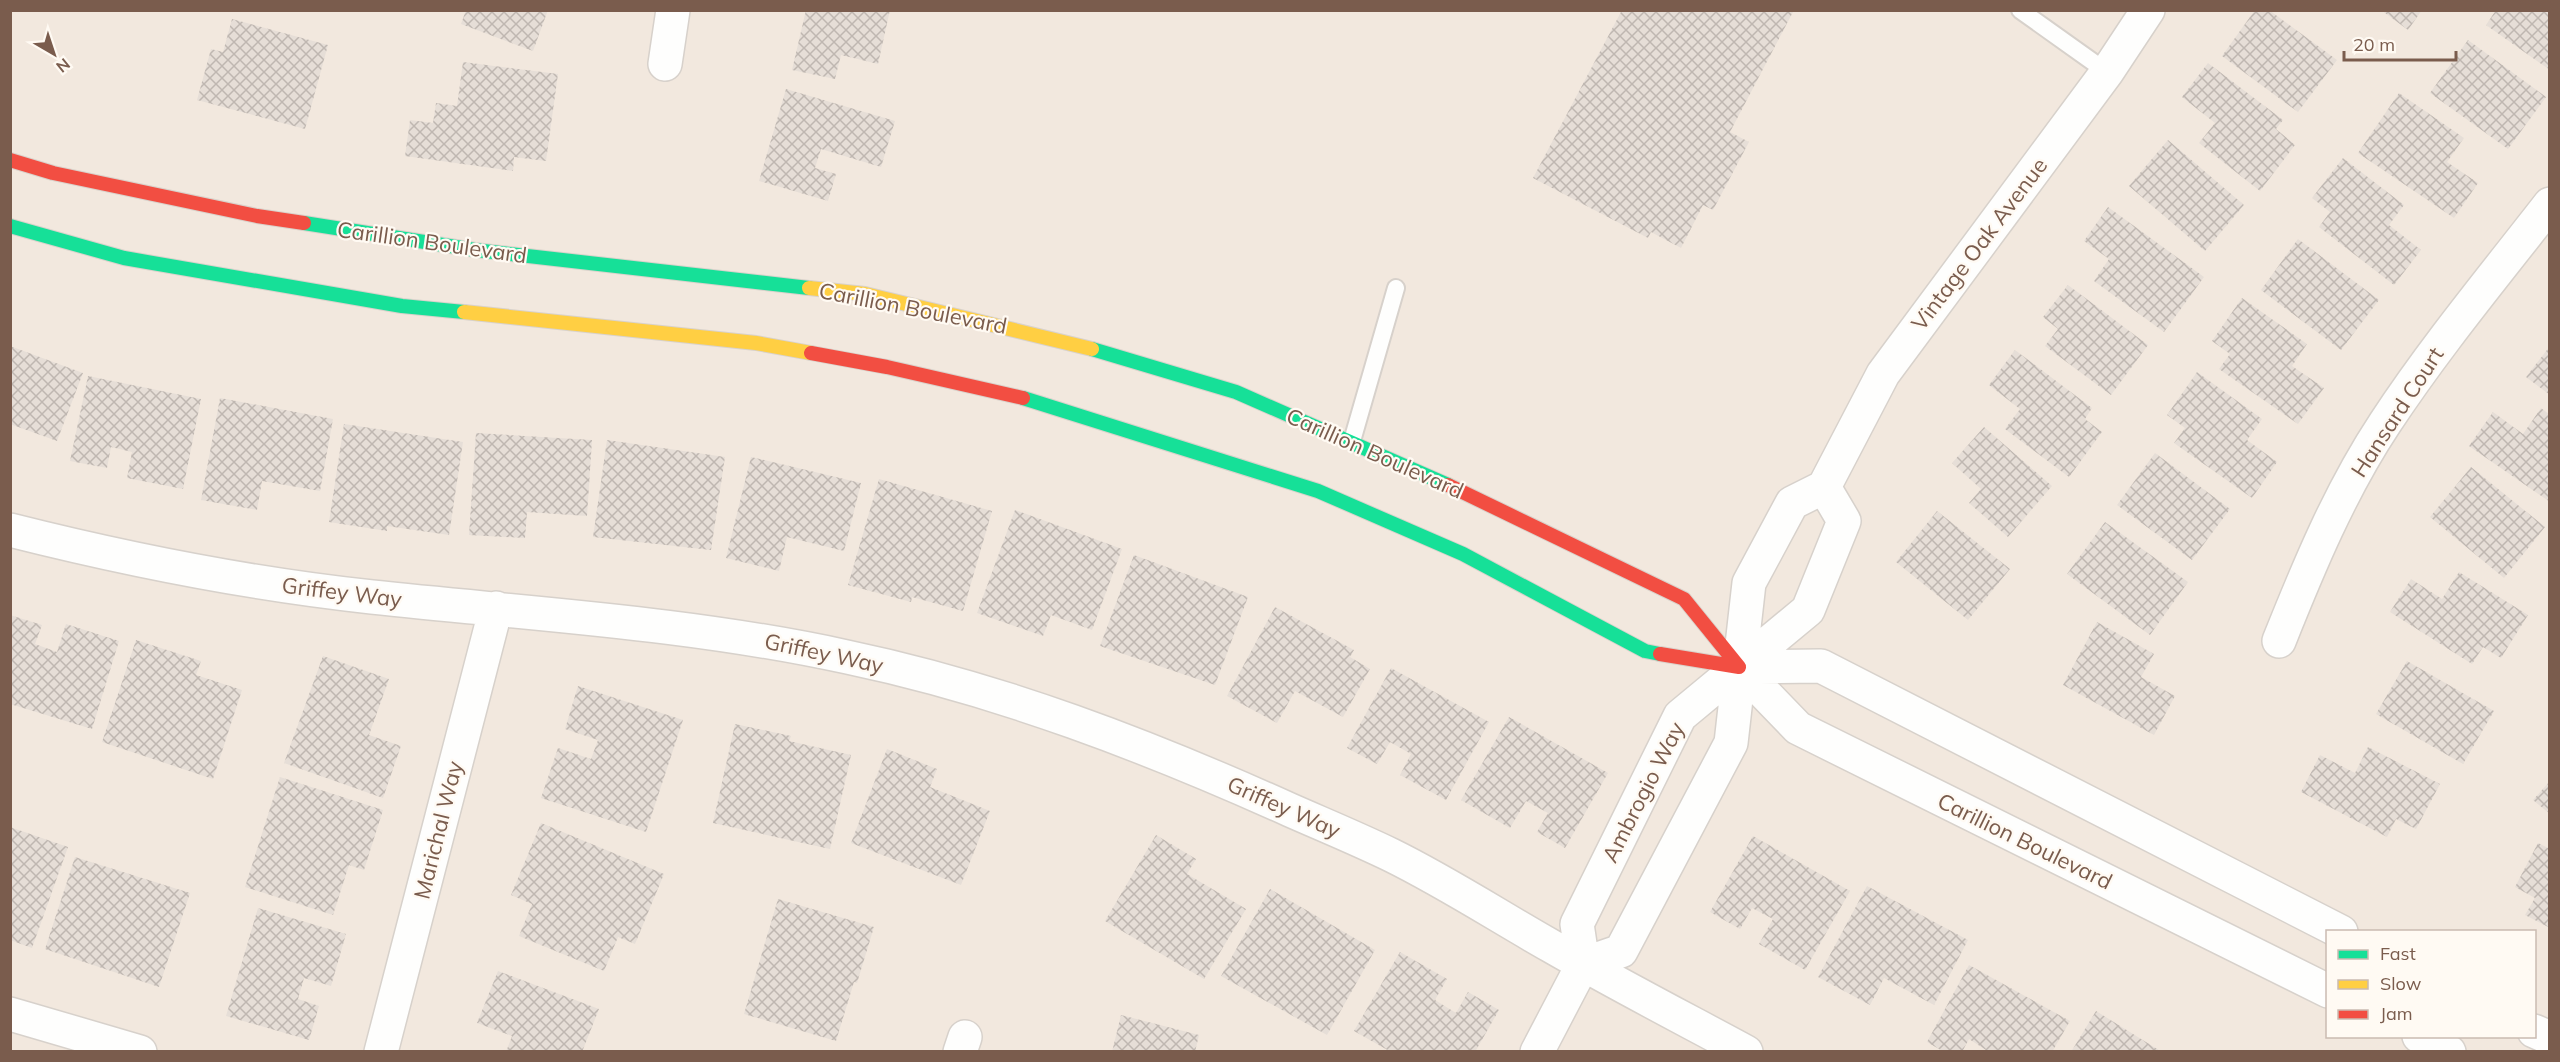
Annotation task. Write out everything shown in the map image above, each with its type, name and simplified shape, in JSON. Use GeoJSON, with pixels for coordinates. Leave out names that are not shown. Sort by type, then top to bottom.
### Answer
{"type":"FeatureCollection","features":[{"type":"Feature","properties":{"kind":"street"},"geometry":{"type":"LineString","coordinates":[[665,63],[673,10]]}},
{"type":"Feature","properties":{"kind":"street","name":"Vintage Oak Avenue"},"geometry":{"type":"LineString","coordinates":[[1824,487],[1883,374],[2107,72],[2148,10]]}},
{"type":"Feature","properties":{"kind":"street","name":"Carillion Boulevard"},"geometry":{"type":"LineString","coordinates":[[10,160],[53,173],[257,216],[475,250],[865,294],[1064,340],[1236,392],[1352,441],[1499,508],[1684,599],[1739,667],[1798,728],[2326,990]]}},
{"type":"Feature","properties":{"kind":"street","name":"Hansard Court"},"geometry":{"type":"LineString","coordinates":[[2279,641],[2315,552],[2338,503],[2384,425],[2436,350],[2550,204]]}},
{"type":"Feature","properties":{"kind":"street"},"geometry":{"type":"LineString","coordinates":[[10,226],[124,258],[284,287],[402,306],[756,343],[887,366],[1024,398],[1317,491],[1463,554],[1645,651],[1739,667],[1821,666],[2336,930]]}},
{"type":"Feature","properties":{"kind":"street"},"geometry":{"type":"LineString","coordinates":[[1537,1052],[1583,964],[1620,951],[1731,743],[1739,667],[1749,583],[1792,503],[1824,487],[1844,521],[1808,610],[1739,667]]}},
{"type":"Feature","properties":{"kind":"street","name":"Griffey Way"},"geometry":{"type":"LineString","coordinates":[[10,530],[77,547],[251,581],[371,597],[496,608],[760,639],[853,658],[960,686],[1092,728],[1232,784],[1393,856],[1583,964],[1746,1052]]}},
{"type":"Feature","properties":{"kind":"street","name":"Marichal Way"},"geometry":{"type":"LineString","coordinates":[[381,1052],[496,608]]}},
{"type":"Feature","properties":{"kind":"street","name":"Ambrogio Way"},"geometry":{"type":"LineString","coordinates":[[1583,964],[1577,924],[1680,716],[1739,667]]}},
{"type":"Feature","properties":{"kind":"street"},"geometry":{"type":"LineString","coordinates":[[10,1014],[140,1052]]}},
{"type":"Feature","properties":{"kind":"street"},"geometry":{"type":"LineString","coordinates":[[2536,1031],[2550,1038]]}},
{"type":"Feature","properties":{"kind":"street"},"geometry":{"type":"LineString","coordinates":[[2423,1038],[2449,1052]]}},
{"type":"Feature","properties":{"kind":"lane"},"geometry":{"type":"LineString","coordinates":[[2020,10],[2107,72]]}},
{"type":"Feature","properties":{"kind":"lane"},"geometry":{"type":"LineString","coordinates":[[1352,441],[1396,288]]}},
{"type":"Feature","properties":{"kind":"shaded area"},"geometry":{"type":"Polygon","coordinates":[[[10,11],[2549,11],[2549,1051],[11,1051],[10,11]]]}},
{"type":"Feature","properties":{"kind":"building"},"geometry":{"type":"Polygon","coordinates":[[[466,10],[548,10],[533,51],[461,24],[466,10]]]}},
{"type":"Feature","properties":{"kind":"building"},"geometry":{"type":"Polygon","coordinates":[[[806,10],[890,10],[878,64],[841,55],[835,79],[792,70],[806,10]]]}},
{"type":"Feature","properties":{"kind":"building"},"geometry":{"type":"Polygon","coordinates":[[[1622,10],[1794,10],[1730,132],[1749,142],[1713,210],[1703,205],[1681,248],[1651,232],[1648,238],[1533,178],[1622,10]]]}},
{"type":"Feature","properties":{"kind":"building"},"geometry":{"type":"Polygon","coordinates":[[[2255,10],[2269,10],[2337,60],[2298,112],[2222,56],[2255,10]]]}},
{"type":"Feature","properties":{"kind":"building"},"geometry":{"type":"Polygon","coordinates":[[[2381,10],[2422,10],[2408,30],[2381,10]]]}},
{"type":"Feature","properties":{"kind":"building"},"geometry":{"type":"Polygon","coordinates":[[[2496,10],[2550,10],[2550,70],[2486,25],[2496,10]]]}},
{"type":"Feature","properties":{"kind":"building"},"geometry":{"type":"Polygon","coordinates":[[[232,19],[328,45],[305,129],[197,100],[211,49],[223,52],[232,19]]]}},
{"type":"Feature","properties":{"kind":"building"},"geometry":{"type":"Polygon","coordinates":[[[2468,40],[2546,97],[2508,149],[2430,93],[2468,40]]]}},
{"type":"Feature","properties":{"kind":"building"},"geometry":{"type":"Polygon","coordinates":[[[463,62],[558,74],[546,161],[514,157],[513,171],[405,156],[410,120],[433,123],[436,103],[457,106],[463,62]]]}},
{"type":"Feature","properties":{"kind":"building"},"geometry":{"type":"Polygon","coordinates":[[[2208,63],[2283,120],[2276,129],[2295,145],[2260,191],[2199,143],[2215,123],[2182,97],[2208,63]]]}},
{"type":"Feature","properties":{"kind":"building"},"geometry":{"type":"Polygon","coordinates":[[[786,89],[895,121],[881,167],[821,149],[815,168],[836,174],[828,201],[759,181],[786,89]]]}},
{"type":"Feature","properties":{"kind":"building"},"geometry":{"type":"Polygon","coordinates":[[[2399,93],[2464,138],[2447,162],[2478,183],[2454,218],[2358,153],[2399,93]]]}},
{"type":"Feature","properties":{"kind":"building"},"geometry":{"type":"Polygon","coordinates":[[[2168,140],[2244,205],[2205,251],[2129,186],[2168,140]]]}},
{"type":"Feature","properties":{"kind":"building"},"geometry":{"type":"Polygon","coordinates":[[[2343,158],[2404,205],[2389,225],[2421,250],[2394,285],[2319,227],[2330,212],[2312,198],[2343,158]]]}},
{"type":"Feature","properties":{"kind":"building"},"geometry":{"type":"Polygon","coordinates":[[[2108,207],[2204,277],[2164,332],[2094,281],[2109,259],[2084,241],[2108,207]]]}},
{"type":"Feature","properties":{"kind":"building"},"geometry":{"type":"Polygon","coordinates":[[[2298,239],[2379,300],[2341,350],[2261,290],[2298,239]]]}},
{"type":"Feature","properties":{"kind":"building"},"geometry":{"type":"Polygon","coordinates":[[[2068,285],[2148,345],[2111,395],[2045,346],[2058,329],[2043,317],[2068,285]]]}},
{"type":"Feature","properties":{"kind":"building"},"geometry":{"type":"Polygon","coordinates":[[[2242,298],[2307,344],[2292,366],[2324,388],[2298,424],[2219,369],[2230,354],[2212,341],[2242,298]]]}},
{"type":"Feature","properties":{"kind":"building"},"geometry":{"type":"Polygon","coordinates":[[[10,346],[83,373],[57,441],[10,424],[10,346]]]}},
{"type":"Feature","properties":{"kind":"building"},"geometry":{"type":"Polygon","coordinates":[[[2550,346],[2550,395],[2526,377],[2550,346]]]}},
{"type":"Feature","properties":{"kind":"building"},"geometry":{"type":"Polygon","coordinates":[[[2015,350],[2092,408],[2085,419],[2102,432],[2069,477],[2005,429],[2020,409],[1989,385],[2015,350]]]}},
{"type":"Feature","properties":{"kind":"building"},"geometry":{"type":"Polygon","coordinates":[[[2197,372],[2262,419],[2247,440],[2277,462],[2252,498],[2174,443],[2185,428],[2167,415],[2197,372]]]}},
{"type":"Feature","properties":{"kind":"building"},"geometry":{"type":"Polygon","coordinates":[[[88,376],[201,399],[183,489],[127,478],[132,452],[111,447],[107,468],[70,461],[88,376]]]}},
{"type":"Feature","properties":{"kind":"building"},"geometry":{"type":"Polygon","coordinates":[[[220,398],[333,419],[320,491],[262,481],[257,510],[201,500],[220,398]]]}},
{"type":"Feature","properties":{"kind":"building"},"geometry":{"type":"Polygon","coordinates":[[[2541,408],[2550,415],[2550,502],[2469,446],[2493,412],[2523,434],[2541,408]]]}},
{"type":"Feature","properties":{"kind":"building"},"geometry":{"type":"Polygon","coordinates":[[[344,424],[463,442],[449,535],[387,526],[387,531],[329,522],[344,424]]]}},
{"type":"Feature","properties":{"kind":"building"},"geometry":{"type":"Polygon","coordinates":[[[1984,427],[2052,486],[2008,537],[1969,503],[1981,489],[1952,463],[1984,427]]]}},
{"type":"Feature","properties":{"kind":"building"},"geometry":{"type":"Polygon","coordinates":[[[476,433],[592,440],[587,516],[527,512],[525,538],[469,535],[476,433]]]}},
{"type":"Feature","properties":{"kind":"building"},"geometry":{"type":"Polygon","coordinates":[[[607,440],[725,457],[711,550],[593,537],[607,440]]]}},
{"type":"Feature","properties":{"kind":"building"},"geometry":{"type":"Polygon","coordinates":[[[2155,453],[2230,509],[2192,560],[2117,505],[2155,453]]]}},
{"type":"Feature","properties":{"kind":"building"},"geometry":{"type":"Polygon","coordinates":[[[751,457],[861,483],[844,551],[787,537],[779,571],[726,558],[751,457]]]}},
{"type":"Feature","properties":{"kind":"building"},"geometry":{"type":"Polygon","coordinates":[[[2471,467],[2545,527],[2504,578],[2430,517],[2471,467]]]}},
{"type":"Feature","properties":{"kind":"building"},"geometry":{"type":"Polygon","coordinates":[[[879,479],[992,511],[963,611],[912,597],[911,602],[848,585],[879,479]]]}},
{"type":"Feature","properties":{"kind":"building"},"geometry":{"type":"Polygon","coordinates":[[[1015,510],[1122,549],[1092,630],[1051,615],[1043,636],[977,613],[1015,510]]]}},
{"type":"Feature","properties":{"kind":"building"},"geometry":{"type":"Polygon","coordinates":[[[1937,511],[2010,569],[1968,620],[1896,562],[1937,511]]]}},
{"type":"Feature","properties":{"kind":"building"},"geometry":{"type":"Polygon","coordinates":[[[2105,522],[2188,582],[2150,635],[2067,574],[2105,522]]]}},
{"type":"Feature","properties":{"kind":"building"},"geometry":{"type":"Polygon","coordinates":[[[1134,555],[1248,597],[1215,685],[1100,646],[1134,555]]]}},
{"type":"Feature","properties":{"kind":"building"},"geometry":{"type":"Polygon","coordinates":[[[2459,572],[2528,615],[2501,658],[2483,647],[2472,664],[2390,612],[2411,579],[2442,599],[2459,572]]]}},
{"type":"Feature","properties":{"kind":"building"},"geometry":{"type":"Polygon","coordinates":[[[1275,607],[1354,650],[1350,657],[1370,669],[1343,717],[1295,691],[1277,723],[1227,696],[1275,607]]]}},
{"type":"Feature","properties":{"kind":"building"},"geometry":{"type":"Polygon","coordinates":[[[10,615],[42,625],[35,644],[57,652],[66,624],[119,641],[92,729],[10,704],[10,615]]]}},
{"type":"Feature","properties":{"kind":"building"},"geometry":{"type":"Polygon","coordinates":[[[2097,622],[2154,654],[2141,677],[2175,696],[2154,735],[2063,685],[2097,622]]]}},
{"type":"Feature","properties":{"kind":"building"},"geometry":{"type":"Polygon","coordinates":[[[136,640],[201,661],[196,675],[242,690],[213,779],[102,742],[136,640]]]}},
{"type":"Feature","properties":{"kind":"building"},"geometry":{"type":"Polygon","coordinates":[[[323,656],[389,679],[369,735],[401,746],[383,798],[284,763],[323,656]]]}},
{"type":"Feature","properties":{"kind":"building"},"geometry":{"type":"Polygon","coordinates":[[[2407,661],[2494,711],[2463,764],[2376,714],[2407,661]]]}},
{"type":"Feature","properties":{"kind":"building"},"geometry":{"type":"Polygon","coordinates":[[[1391,668],[1489,722],[1446,800],[1400,775],[1411,754],[1390,742],[1377,764],[1347,748],[1391,668]]]}},
{"type":"Feature","properties":{"kind":"building"},"geometry":{"type":"Polygon","coordinates":[[[578,686],[683,720],[646,832],[541,798],[558,748],[591,759],[598,740],[565,729],[578,686]]]}},
{"type":"Feature","properties":{"kind":"building"},"geometry":{"type":"Polygon","coordinates":[[[1509,717],[1608,773],[1565,848],[1537,832],[1548,813],[1526,801],[1510,828],[1461,800],[1509,717]]]}},
{"type":"Feature","properties":{"kind":"building"},"geometry":{"type":"Polygon","coordinates":[[[735,724],[791,736],[789,741],[851,755],[830,849],[713,823],[735,724]]]}},
{"type":"Feature","properties":{"kind":"building"},"geometry":{"type":"Polygon","coordinates":[[[2368,747],[2440,784],[2416,829],[2396,819],[2387,837],[2301,792],[2320,755],[2355,773],[2368,747]]]}},
{"type":"Feature","properties":{"kind":"building"},"geometry":{"type":"Polygon","coordinates":[[[887,749],[937,769],[930,787],[990,811],[961,885],[851,843],[887,749]]]}},
{"type":"Feature","properties":{"kind":"building"},"geometry":{"type":"Polygon","coordinates":[[[280,777],[383,810],[364,870],[349,865],[333,915],[245,887],[280,777]]]}},
{"type":"Feature","properties":{"kind":"building"},"geometry":{"type":"Polygon","coordinates":[[[2550,781],[2550,814],[2533,800],[2550,781]]]}},
{"type":"Feature","properties":{"kind":"building"},"geometry":{"type":"Polygon","coordinates":[[[541,823],[664,874],[635,944],[618,937],[604,971],[519,936],[532,904],[511,895],[541,823]]]}},
{"type":"Feature","properties":{"kind":"building"},"geometry":{"type":"Polygon","coordinates":[[[10,827],[68,847],[32,948],[10,940],[10,827]]]}},
{"type":"Feature","properties":{"kind":"building"},"geometry":{"type":"Polygon","coordinates":[[[1156,835],[1196,859],[1187,874],[1246,909],[1204,979],[1105,921],[1156,835]]]}},
{"type":"Feature","properties":{"kind":"building"},"geometry":{"type":"Polygon","coordinates":[[[1753,836],[1850,891],[1805,970],[1759,944],[1773,919],[1752,908],[1740,929],[1710,912],[1753,836]]]}},
{"type":"Feature","properties":{"kind":"building"},"geometry":{"type":"Polygon","coordinates":[[[2538,843],[2550,849],[2550,928],[2525,915],[2535,898],[2515,887],[2538,843]]]}},
{"type":"Feature","properties":{"kind":"building"},"geometry":{"type":"Polygon","coordinates":[[[75,857],[190,893],[159,987],[45,949],[75,857]]]}},
{"type":"Feature","properties":{"kind":"building"},"geometry":{"type":"Polygon","coordinates":[[[1867,886],[1968,940],[1934,1005],[1884,978],[1870,1005],[1818,977],[1867,886]]]}},
{"type":"Feature","properties":{"kind":"building"},"geometry":{"type":"Polygon","coordinates":[[[1270,889],[1375,950],[1327,1035],[1221,976],[1270,889]]]}},
{"type":"Feature","properties":{"kind":"building"},"geometry":{"type":"Polygon","coordinates":[[[778,899],[874,927],[836,1041],[744,1014],[778,899]]]}},
{"type":"Feature","properties":{"kind":"building"},"geometry":{"type":"Polygon","coordinates":[[[258,908],[346,934],[331,986],[304,978],[298,999],[319,1006],[309,1040],[226,1016],[258,908]]]}},
{"type":"Feature","properties":{"kind":"building"},"geometry":{"type":"Polygon","coordinates":[[[1400,952],[1447,979],[1435,1000],[1456,1013],[1468,992],[1499,1010],[1475,1052],[1391,1052],[1354,1031],[1400,952]]]}},
{"type":"Feature","properties":{"kind":"building"},"geometry":{"type":"Polygon","coordinates":[[[1969,965],[2070,1021],[2052,1052],[1989,1052],[1969,1039],[1962,1052],[1944,1052],[1927,1042],[1969,965]]]}},
{"type":"Feature","properties":{"kind":"building"},"geometry":{"type":"Polygon","coordinates":[[[498,971],[599,1009],[582,1052],[506,1052],[512,1036],[477,1023],[498,971]]]}},
{"type":"Feature","properties":{"kind":"building"},"geometry":{"type":"Polygon","coordinates":[[[2096,1011],[2162,1052],[2071,1052],[2096,1011]]]}},
{"type":"Feature","properties":{"kind":"building"},"geometry":{"type":"Polygon","coordinates":[[[1121,1015],[1199,1035],[1195,1052],[1112,1052],[1121,1015]]]}},
{"type":"Feature","properties":{"kind":"traffic: fast"},"geometry":{"type":"LineString","coordinates":[[304,223],[475,250],[809,288]]}},
{"type":"Feature","properties":{"kind":"traffic: fast"},"geometry":{"type":"LineString","coordinates":[[10,226],[124,258],[402,306],[464,312]]}},
{"type":"Feature","properties":{"kind":"traffic: fast"},"geometry":{"type":"LineString","coordinates":[[1092,349],[1236,392],[1448,485]]}},
{"type":"Feature","properties":{"kind":"traffic: fast"},"geometry":{"type":"LineString","coordinates":[[1023,398],[1318,491],[1463,554],[1645,651],[1660,654]]}},
{"type":"Feature","properties":{"kind":"traffic: slow"},"geometry":{"type":"LineString","coordinates":[[809,288],[865,294],[1092,349]]}},
{"type":"Feature","properties":{"kind":"traffic: slow"},"geometry":{"type":"LineString","coordinates":[[464,312],[756,343],[811,353]]}},
{"type":"Feature","properties":{"kind":"traffic: jam"},"geometry":{"type":"LineString","coordinates":[[10,160],[53,173],[257,216],[304,223]]}},
{"type":"Feature","properties":{"kind":"traffic: jam"},"geometry":{"type":"LineString","coordinates":[[811,353],[887,367],[1023,398]]}},
{"type":"Feature","properties":{"kind":"traffic: jam"},"geometry":{"type":"LineString","coordinates":[[1448,485],[1684,599],[1739,667]]}},
{"type":"Feature","properties":{"kind":"traffic: jam"},"geometry":{"type":"LineString","coordinates":[[1660,654],[1739,667]]}}]}
